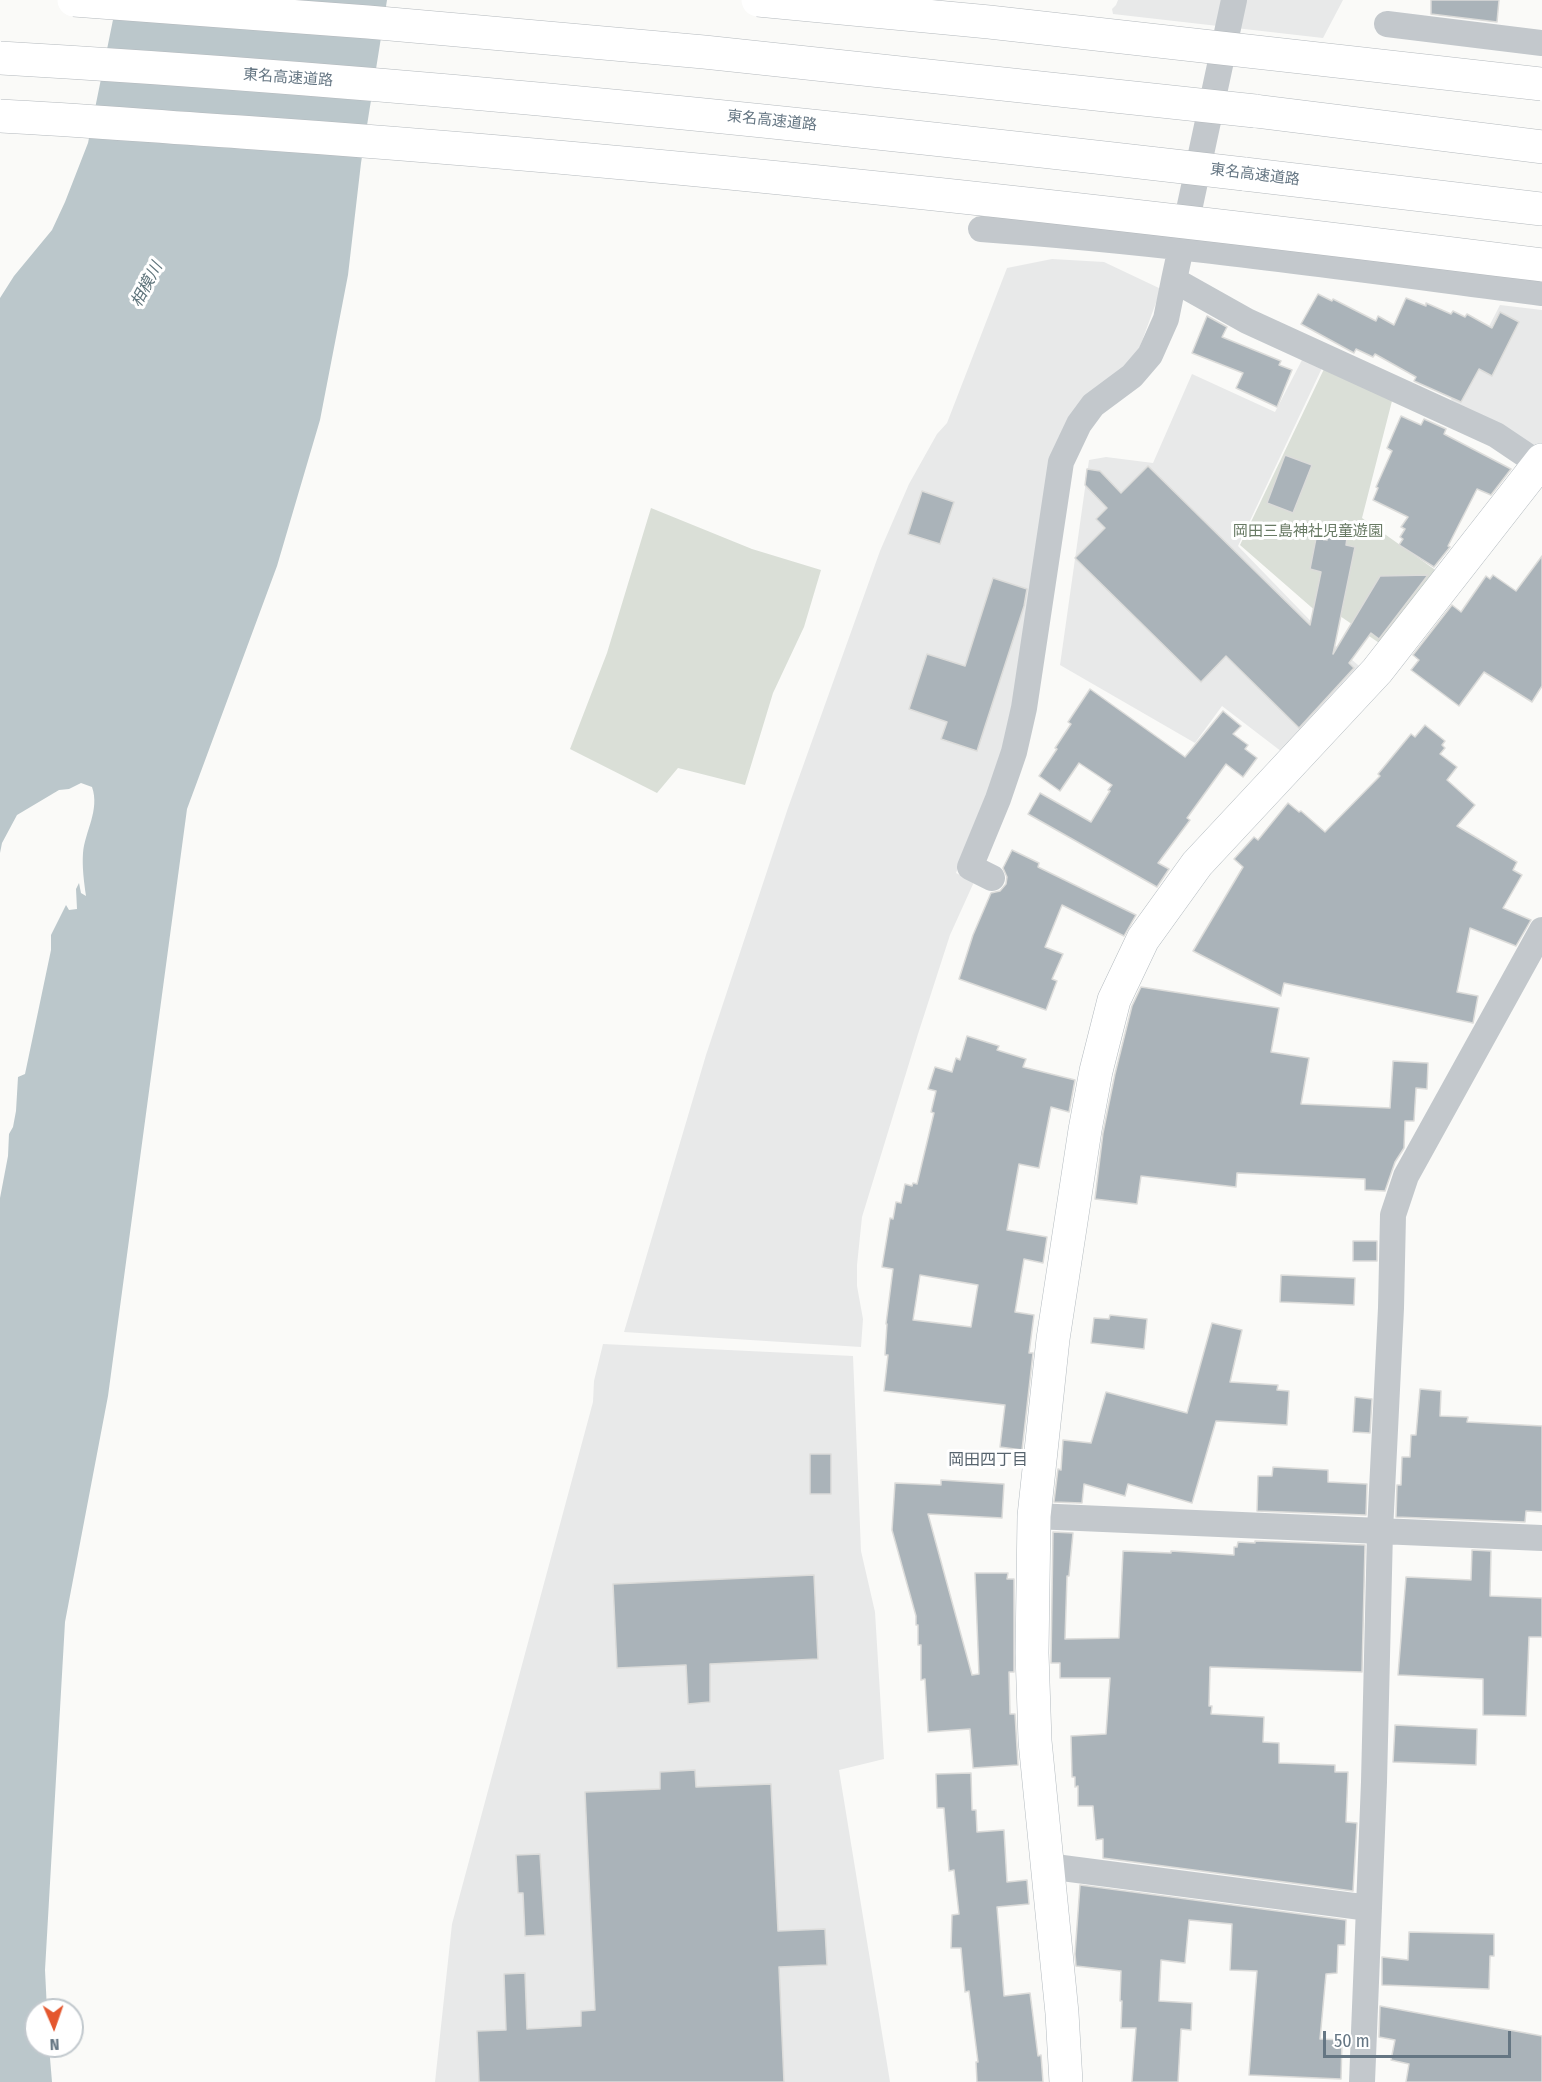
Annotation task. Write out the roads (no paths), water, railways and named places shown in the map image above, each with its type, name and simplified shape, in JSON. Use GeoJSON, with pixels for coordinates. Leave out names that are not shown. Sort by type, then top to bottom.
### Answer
{"type":"FeatureCollection","features":[{"type":"Feature","properties":{"kind":"main road"},"geometry":{"type":"LineString","coordinates":[[74,0],[368,22],[704,52],[1244,110],[1542,147]]}},
{"type":"Feature","properties":{"kind":"main road"},"geometry":{"type":"LineString","coordinates":[[758,0],[1001,24],[1542,84]]}},
{"type":"Feature","properties":{"kind":"main road","name":"東名高速道路"},"geometry":{"type":"LineString","coordinates":[[0,58],[366,83],[700,114],[1042,150],[1542,209]]}},
{"type":"Feature","properties":{"kind":"main road"},"geometry":{"type":"LineString","coordinates":[[0,116],[363,140],[701,169],[1224,225],[1542,265]]}},
{"type":"Feature","properties":{"kind":"main road"},"geometry":{"type":"LineString","coordinates":[[1066,2082],[1062,2013],[1035,1741],[1032,1653],[1034,1516],[1053,1339],[1085,1130],[1096,1071],[1114,1000],[1143,939],[1197,864],[1377,671],[1537,474]]}},
{"type":"Feature","properties":{"kind":"street"},"geometry":{"type":"LineString","coordinates":[[992,878],[970,867],[998,799],[1014,752],[1032,661],[1061,462],[1079,424],[1093,405],[1132,376],[1150,355],[1166,319],[1234,0]]}},
{"type":"Feature","properties":{"kind":"street"},"geometry":{"type":"LineString","coordinates":[[1387,24],[1542,43]]}},
{"type":"Feature","properties":{"kind":"street"},"geometry":{"type":"LineString","coordinates":[[981,229],[1084,236],[1182,247],[1542,292]]}},
{"type":"Feature","properties":{"kind":"street"},"geometry":{"type":"LineString","coordinates":[[1174,280],[1247,321],[1496,435],[1537,474]]}},
{"type":"Feature","properties":{"kind":"street"},"geometry":{"type":"LineString","coordinates":[[1362,2082],[1393,1215],[1406,1176],[1542,930]]}},
{"type":"Feature","properties":{"kind":"street"},"geometry":{"type":"LineString","coordinates":[[1034,1516],[1542,1538]]}},
{"type":"Feature","properties":{"kind":"street"},"geometry":{"type":"LineString","coordinates":[[1047,1866],[1369,1908]]}},
{"type":"Feature","properties":{"kind":"water","name":"相模川"},"geometry":{"type":"Polygon","coordinates":[[[117,0],[387,0],[361,163],[348,275],[320,420],[277,566],[187,809],[108,1396],[65,1622],[45,1970],[46,1998],[24,1998],[24,2058],[50,2058],[52,2082],[0,2082],[0,1198],[8,1156],[9,1134],[16,1111],[18,1077],[25,1074],[51,950],[51,935],[66,905],[69,910],[77,909],[76,889],[79,883],[81,893],[86,896],[83,853],[93,812],[94,796],[92,787],[81,783],[69,789],[59,790],[17,815],[2,843],[0,853],[0,298],[14,276],[52,230],[88,143],[117,0]]]}},
{"type":"Feature","properties":{"kind":"district","name":"岡田四丁目"},"geometry":{"type":"Point","coordinates":[988,1461]}},
{"type":"Feature","properties":{"kind":"park label","name":"岡田三島神社児童遊園"},"geometry":{"type":"Point","coordinates":[1308,532]}}]}
